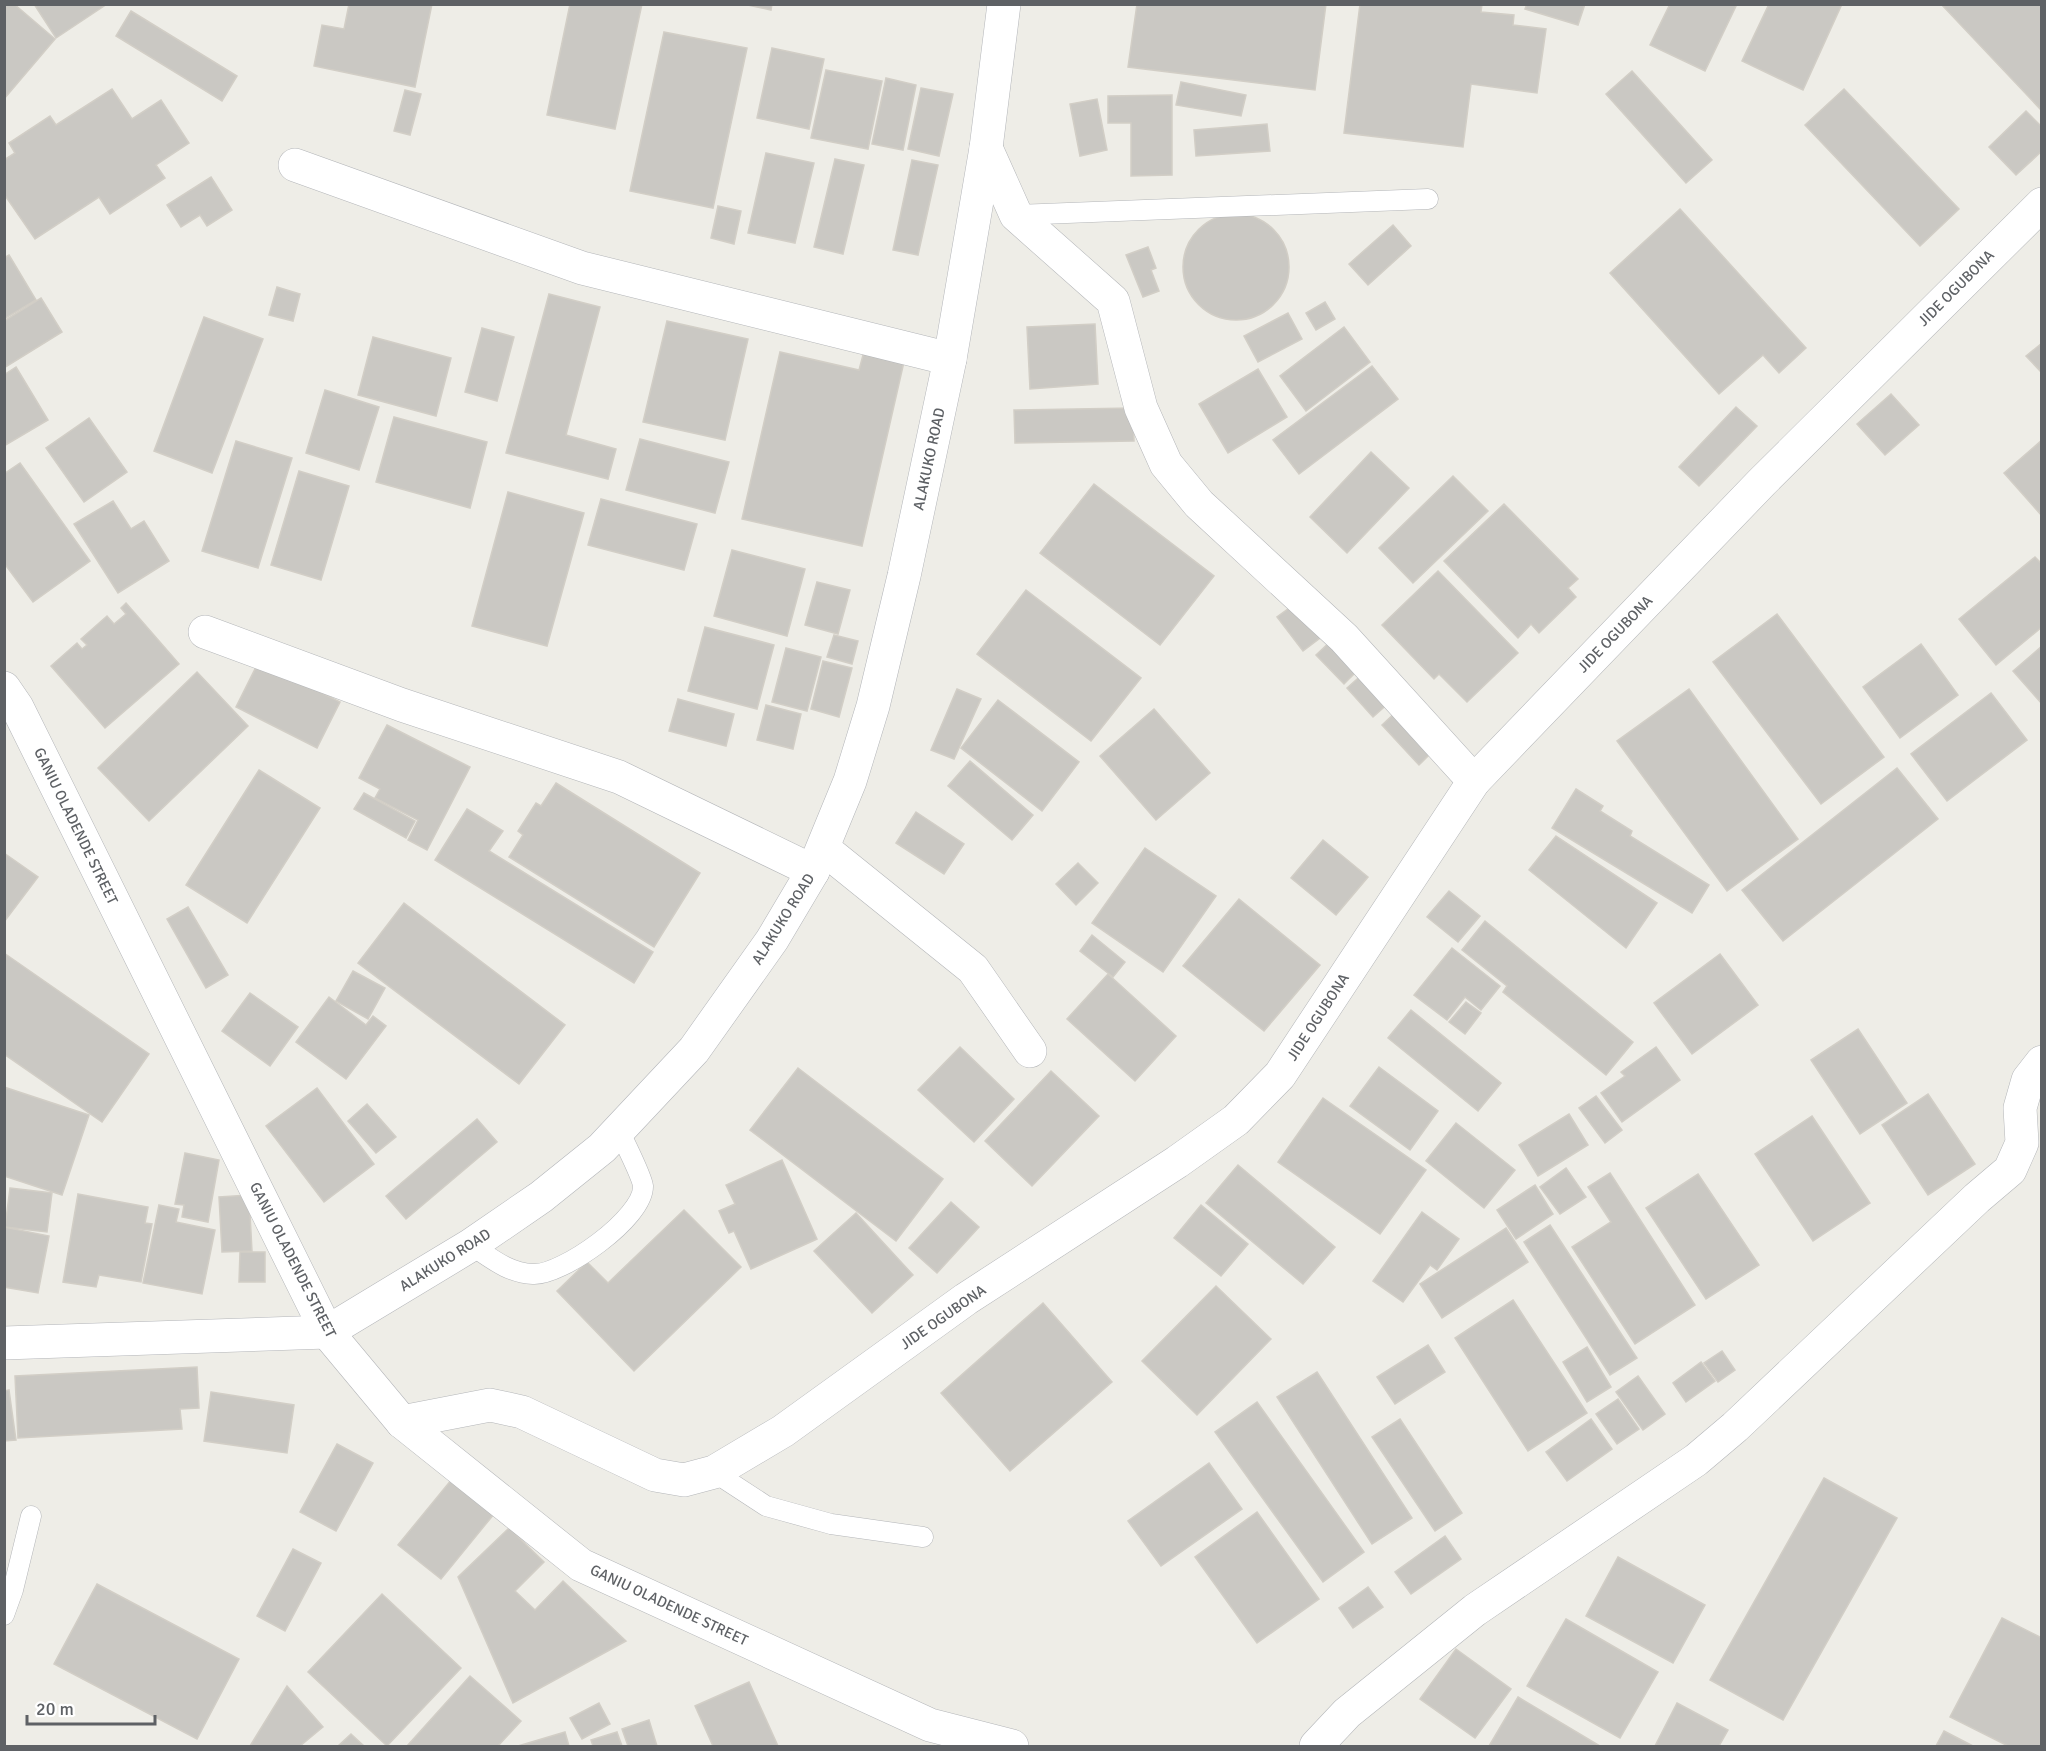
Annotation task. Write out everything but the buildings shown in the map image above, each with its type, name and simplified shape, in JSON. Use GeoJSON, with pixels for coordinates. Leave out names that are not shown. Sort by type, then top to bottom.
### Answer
{"type":"FeatureCollection","features":[{"type":"Feature","properties":{"kind":"street","name":"ALAKUKO ROAD"},"geometry":{"type":"LineString","coordinates":[[4,1343],[327,1332],[471,1245],[541,1197],[619,1130],[694,1050],[772,940],[819,860],[850,781],[873,706],[904,576],[950,359],[986,148],[1004,4]]}},
{"type":"Feature","properties":{"kind":"street"},"geometry":{"type":"LineString","coordinates":[[986,148],[1016,215],[1113,301],[1142,408],[1166,464],[1199,504],[1344,638],[1474,782]]}},
{"type":"Feature","properties":{"kind":"street"},"geometry":{"type":"LineString","coordinates":[[295,165],[582,268],[950,359]]}},
{"type":"Feature","properties":{"kind":"street","name":"JIDE OGUBONA"},"geometry":{"type":"LineString","coordinates":[[402,1422],[490,1405],[522,1412],[655,1475],[684,1480],[714,1472],[783,1431],[966,1299],[1177,1162],[1236,1120],[1280,1075],[1474,782],[1770,473],[2042,204]]}},
{"type":"Feature","properties":{"kind":"street"},"geometry":{"type":"LineString","coordinates":[[205,632],[402,705],[619,777],[819,860],[973,969],[1030,1051]]}},
{"type":"Feature","properties":{"kind":"street","name":"GANIU OLADENDE STREET"},"geometry":{"type":"LineString","coordinates":[[4,688],[17,707],[327,1332],[402,1422],[581,1565],[930,1725],[1011,1746]]}},
{"type":"Feature","properties":{"kind":"street"},"geometry":{"type":"LineString","coordinates":[[1316,1746],[1347,1713],[1475,1610],[1696,1460],[1736,1428],[1977,1198],[2010,1170],[2022,1143],[2020,1108],[2028,1080],[2042,1062]]}},
{"type":"Feature","properties":{"kind":"lane"},"geometry":{"type":"LineString","coordinates":[[1016,215],[1428,198]]}},
{"type":"Feature","properties":{"kind":"lane"},"geometry":{"type":"LineString","coordinates":[[471,1245],[510,1271],[536,1275],[561,1265],[604,1240],[636,1209],[643,1186],[619,1130]]}},
{"type":"Feature","properties":{"kind":"lane"},"geometry":{"type":"LineString","coordinates":[[714,1472],[766,1506],[831,1524],[922,1537]]}},
{"type":"Feature","properties":{"kind":"lane"},"geometry":{"type":"LineString","coordinates":[[4,1615],[14,1590],[31,1516]]}}]}
